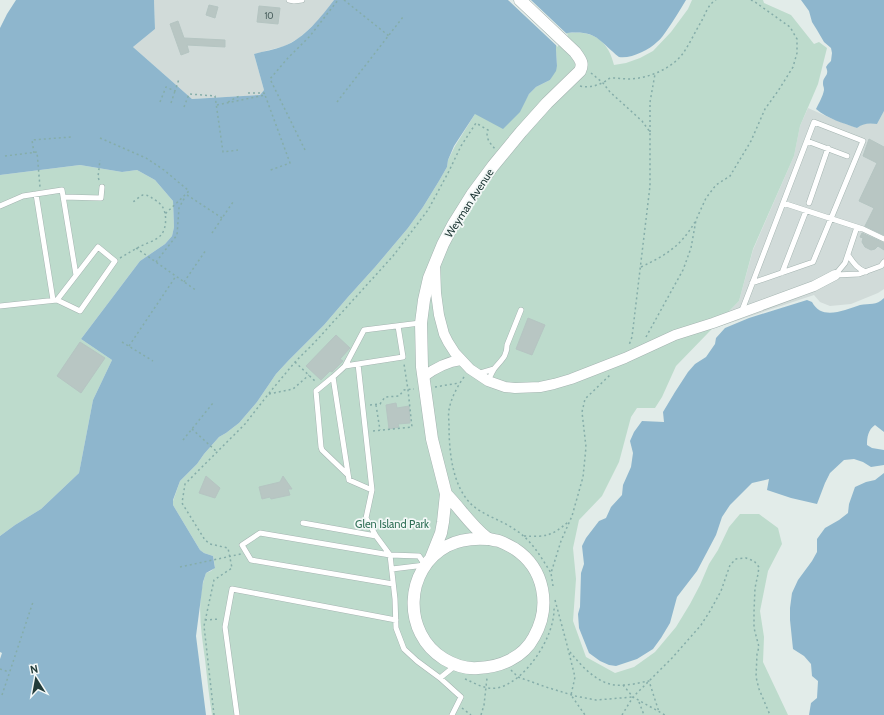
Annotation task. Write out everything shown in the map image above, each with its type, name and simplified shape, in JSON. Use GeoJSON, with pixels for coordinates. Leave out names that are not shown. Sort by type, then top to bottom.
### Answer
{"type":"FeatureCollection","features":[{"type":"Feature","properties":{"kind":"street"},"geometry":{"type":"LineString","coordinates":[[520,0],[565,42],[581,59],[582,65]]}},
{"type":"Feature","properties":{"kind":"street","name":"Weyman Avenue"},"geometry":{"type":"LineString","coordinates":[[446,494],[432,439],[423,377],[421,323],[429,278],[453,225],[473,193],[521,132],[547,103],[580,71],[582,65]]}},
{"type":"Feature","properties":{"kind":"street"},"geometry":{"type":"LineString","coordinates":[[435,264],[439,315],[442,329],[454,353],[470,369],[472,374],[506,387],[515,388],[540,387],[571,379],[625,358],[675,335],[713,323],[814,286],[835,275]]}},
{"type":"Feature","properties":{"kind":"street"},"geometry":{"type":"LineString","coordinates":[[423,377],[440,366],[461,360]]}},
{"type":"Feature","properties":{"kind":"street"},"geometry":{"type":"LineString","coordinates":[[446,494],[471,524],[488,539]]}},
{"type":"Feature","properties":{"kind":"street"},"geometry":{"type":"LineString","coordinates":[[425,560],[454,542],[474,538],[500,542],[517,550],[527,559],[538,577],[544,596],[544,604],[539,628],[533,640],[525,650],[504,663],[488,668],[457,665],[440,656],[429,646],[420,632],[413,610],[414,591],[425,560],[441,533],[446,494]]}},
{"type":"Feature","properties":{"kind":"lane"},"geometry":{"type":"LineString","coordinates":[[289,0],[302,0]]}},
{"type":"Feature","properties":{"kind":"lane"},"geometry":{"type":"LineString","coordinates":[[741,313],[752,283],[814,122],[863,141],[813,262],[752,283]]}},
{"type":"Feature","properties":{"kind":"lane"},"geometry":{"type":"LineString","coordinates":[[807,141],[846,156]]}},
{"type":"Feature","properties":{"kind":"lane"},"geometry":{"type":"LineString","coordinates":[[809,203],[828,148]]}},
{"type":"Feature","properties":{"kind":"lane"},"geometry":{"type":"LineString","coordinates":[[63,197],[101,198],[102,187]]}},
{"type":"Feature","properties":{"kind":"lane"},"geometry":{"type":"LineString","coordinates":[[0,206],[23,196],[62,190],[76,276]]}},
{"type":"Feature","properties":{"kind":"lane"},"geometry":{"type":"LineString","coordinates":[[38,194],[55,300]]}},
{"type":"Feature","properties":{"kind":"lane"},"geometry":{"type":"LineString","coordinates":[[783,203],[864,229],[884,239]]}},
{"type":"Feature","properties":{"kind":"lane"},"geometry":{"type":"LineString","coordinates":[[782,273],[806,211]]}},
{"type":"Feature","properties":{"kind":"lane"},"geometry":{"type":"LineString","coordinates":[[835,275],[845,263],[857,227]]}},
{"type":"Feature","properties":{"kind":"lane"},"geometry":{"type":"LineString","coordinates":[[0,306],[55,300],[80,311],[115,261],[98,247],[55,300]]}},
{"type":"Feature","properties":{"kind":"lane"},"geometry":{"type":"LineString","coordinates":[[848,255],[855,265],[866,272]]}},
{"type":"Feature","properties":{"kind":"lane"},"geometry":{"type":"LineString","coordinates":[[835,275],[859,274],[881,266],[884,262]]}},
{"type":"Feature","properties":{"kind":"lane"},"geometry":{"type":"LineString","coordinates":[[488,381],[494,369],[507,351],[507,345],[520,310]]}},
{"type":"Feature","properties":{"kind":"lane"},"geometry":{"type":"LineString","coordinates":[[348,475],[322,450],[316,392],[345,366],[364,330],[421,323]]}},
{"type":"Feature","properties":{"kind":"lane"},"geometry":{"type":"LineString","coordinates":[[345,366],[403,357],[398,326]]}},
{"type":"Feature","properties":{"kind":"lane"},"geometry":{"type":"LineString","coordinates":[[358,364],[372,490],[366,518],[376,536],[390,555],[396,628],[404,649],[461,697],[452,715]]}},
{"type":"Feature","properties":{"kind":"lane"},"geometry":{"type":"LineString","coordinates":[[472,374],[494,369]]}},
{"type":"Feature","properties":{"kind":"lane"},"geometry":{"type":"LineString","coordinates":[[333,377],[349,480],[372,490]]}},
{"type":"Feature","properties":{"kind":"lane"},"geometry":{"type":"LineString","coordinates":[[303,523],[376,536]]}},
{"type":"Feature","properties":{"kind":"lane"},"geometry":{"type":"LineString","coordinates":[[393,584],[250,560],[242,545],[260,533],[425,560]]}},
{"type":"Feature","properties":{"kind":"lane"},"geometry":{"type":"LineString","coordinates":[[392,569],[425,560]]}},
{"type":"Feature","properties":{"kind":"lane"},"geometry":{"type":"LineString","coordinates":[[236,715],[225,627],[232,589],[396,620]]}},
{"type":"Feature","properties":{"kind":"lane"},"geometry":{"type":"LineString","coordinates":[[440,678],[457,665]]}},
{"type":"Feature","properties":{"kind":"path"},"geometry":{"type":"LineString","coordinates":[[305,150],[270,79],[310,36],[338,0]]}},
{"type":"Feature","properties":{"kind":"path"},"geometry":{"type":"LineString","coordinates":[[344,0],[389,36]]}},
{"type":"Feature","properties":{"kind":"path"},"geometry":{"type":"LineString","coordinates":[[578,86],[596,86],[610,78],[629,79],[640,77],[666,68],[676,61],[683,53],[708,8],[716,0]]}},
{"type":"Feature","properties":{"kind":"path"},"geometry":{"type":"LineString","coordinates":[[337,102],[403,17]]}},
{"type":"Feature","properties":{"kind":"path"},"geometry":{"type":"LineString","coordinates":[[582,65],[642,121],[650,132]]}},
{"type":"Feature","properties":{"kind":"path"},"geometry":{"type":"LineString","coordinates":[[625,358],[632,337],[650,186],[650,102],[655,73]]}},
{"type":"Feature","properties":{"kind":"path"},"geometry":{"type":"LineString","coordinates":[[171,103],[180,79]]}},
{"type":"Feature","properties":{"kind":"path"},"geometry":{"type":"LineString","coordinates":[[160,102],[166,87],[175,91]]}},
{"type":"Feature","properties":{"kind":"path"},"geometry":{"type":"LineString","coordinates":[[248,93],[264,93],[290,164],[268,171]]}},
{"type":"Feature","properties":{"kind":"path"},"geometry":{"type":"LineString","coordinates":[[184,107],[189,94],[215,96],[223,152],[238,150]]}},
{"type":"Feature","properties":{"kind":"path"},"geometry":{"type":"LineString","coordinates":[[226,103],[241,94]]}},
{"type":"Feature","properties":{"kind":"path"},"geometry":{"type":"LineString","coordinates":[[217,105],[265,95]]}},
{"type":"Feature","properties":{"kind":"path"},"geometry":{"type":"LineString","coordinates":[[214,715],[204,626],[214,580],[232,568],[228,548],[210,544],[205,540],[182,503],[185,484],[245,424],[295,362],[324,333],[393,256],[428,210],[461,146],[476,123],[488,130],[486,134],[487,138],[495,149]]}},
{"type":"Feature","properties":{"kind":"path"},"geometry":{"type":"LineString","coordinates":[[34,153],[32,140],[72,137]]}},
{"type":"Feature","properties":{"kind":"path"},"geometry":{"type":"LineString","coordinates":[[100,138],[146,158],[164,170],[189,191],[179,208],[177,235],[156,262]]}},
{"type":"Feature","properties":{"kind":"path"},"geometry":{"type":"LineString","coordinates":[[6,156],[37,152],[38,194]]}},
{"type":"Feature","properties":{"kind":"path"},"geometry":{"type":"LineString","coordinates":[[98,178],[100,160]]}},
{"type":"Feature","properties":{"kind":"path"},"geometry":{"type":"LineString","coordinates":[[165,214],[186,194]]}},
{"type":"Feature","properties":{"kind":"path"},"geometry":{"type":"LineString","coordinates":[[186,194],[222,218]]}},
{"type":"Feature","properties":{"kind":"path"},"geometry":{"type":"LineString","coordinates":[[115,261],[162,234],[166,221],[162,206],[150,196],[143,195],[133,202]]}},
{"type":"Feature","properties":{"kind":"path"},"geometry":{"type":"LineString","coordinates":[[212,233],[233,202]]}},
{"type":"Feature","properties":{"kind":"path"},"geometry":{"type":"LineString","coordinates":[[640,267],[674,249],[688,234],[696,220]]}},
{"type":"Feature","properties":{"kind":"path"},"geometry":{"type":"LineString","coordinates":[[136,248],[196,291]]}},
{"type":"Feature","properties":{"kind":"path"},"geometry":{"type":"LineString","coordinates":[[184,282],[206,250]]}},
{"type":"Feature","properties":{"kind":"path"},"geometry":{"type":"LineString","coordinates":[[129,346],[176,276]]}},
{"type":"Feature","properties":{"kind":"path"},"geometry":{"type":"LineString","coordinates":[[122,342],[152,361]]}},
{"type":"Feature","properties":{"kind":"path"},"geometry":{"type":"LineString","coordinates":[[365,432],[412,427],[403,357]]}},
{"type":"Feature","properties":{"kind":"path"},"geometry":{"type":"LineString","coordinates":[[295,362],[322,387]]}},
{"type":"Feature","properties":{"kind":"path"},"geometry":{"type":"LineString","coordinates":[[472,374],[460,383],[454,393],[449,410],[449,443],[457,482],[463,494],[472,505],[482,512],[515,529],[524,536],[531,543],[551,573]]}},
{"type":"Feature","properties":{"kind":"path"},"geometry":{"type":"LineString","coordinates":[[269,394],[293,389],[308,375]]}},
{"type":"Feature","properties":{"kind":"path"},"geometry":{"type":"LineString","coordinates":[[431,387],[460,383]]}},
{"type":"Feature","properties":{"kind":"path"},"geometry":{"type":"LineString","coordinates":[[362,406],[380,404],[385,397],[399,396],[404,390],[418,389]]}},
{"type":"Feature","properties":{"kind":"path"},"geometry":{"type":"LineString","coordinates":[[183,440],[213,403]]}},
{"type":"Feature","properties":{"kind":"path"},"geometry":{"type":"LineString","coordinates":[[376,404],[380,430]]}},
{"type":"Feature","properties":{"kind":"path"},"geometry":{"type":"LineString","coordinates":[[192,429],[217,452]]}},
{"type":"Feature","properties":{"kind":"path"},"geometry":{"type":"LineString","coordinates":[[524,536],[537,537],[552,534],[570,521]]}},
{"type":"Feature","properties":{"kind":"path"},"geometry":{"type":"LineString","coordinates":[[180,567],[246,553]]}},
{"type":"Feature","properties":{"kind":"path"},"geometry":{"type":"LineString","coordinates":[[622,715],[633,698],[672,658],[700,625],[710,611],[730,565],[736,559],[746,558],[754,561],[759,567],[755,588],[754,628],[759,647],[757,654],[756,677],[759,689],[770,715]]}},
{"type":"Feature","properties":{"kind":"path"},"geometry":{"type":"LineString","coordinates":[[2,695],[33,602]]}},
{"type":"Feature","properties":{"kind":"path"},"geometry":{"type":"LineString","coordinates":[[205,620],[227,618]]}},
{"type":"Feature","properties":{"kind":"path"},"geometry":{"type":"LineString","coordinates":[[569,651],[581,665],[603,681],[623,686],[649,681]]}},
{"type":"Feature","properties":{"kind":"path"},"geometry":{"type":"LineString","coordinates":[[504,663],[518,677],[575,696],[596,700],[633,698]]}},
{"type":"Feature","properties":{"kind":"path"},"geometry":{"type":"LineString","coordinates":[[482,715],[488,668]]}},
{"type":"Feature","properties":{"kind":"path"},"geometry":{"type":"LineString","coordinates":[[0,669],[9,672]]}},
{"type":"Feature","properties":{"kind":"path"},"geometry":{"type":"LineString","coordinates":[[649,681],[659,712]]}},
{"type":"Feature","properties":{"kind":"path"},"geometry":{"type":"LineString","coordinates":[[623,686],[633,698],[665,715]]}},
{"type":"Feature","properties":{"kind":"path"},"geometry":{"type":"LineString","coordinates":[[639,701],[644,715]]}},
{"type":"Feature","properties":{"kind":"path"},"geometry":{"type":"LineString","coordinates":[[457,705],[471,715]]}},
{"type":"Feature","properties":{"kind":"shaded area"},"geometry":{"type":"Polygon","coordinates":[[[154,0],[334,0],[319,20],[299,38],[285,46],[254,54],[264,90],[260,95],[192,99],[133,47],[155,29],[154,0]]]}},
{"type":"Feature","properties":{"kind":"shaded area"},"geometry":{"type":"Polygon","coordinates":[[[808,108],[857,128],[863,124],[877,124],[884,111],[884,289],[851,304],[830,306],[820,302],[814,295],[712,329],[739,301],[753,250],[794,156],[800,126],[808,108]]]}},
{"type":"Feature","properties":{"kind":"green space","name":"Glen Island Park"},"geometry":{"type":"Polygon","coordinates":[[[692,0],[763,0],[764,3],[791,15],[814,44],[819,42],[827,48],[818,84],[800,126],[794,156],[753,249],[739,301],[676,366],[662,397],[655,408],[637,408],[631,417],[619,462],[602,496],[579,520],[573,548],[576,579],[573,621],[586,657],[615,673],[634,667],[655,652],[676,627],[690,604],[729,527],[740,514],[759,514],[778,528],[782,544],[768,571],[760,611],[764,637],[763,662],[788,715],[212,715],[202,638],[200,605],[206,573],[215,567],[213,556],[200,550],[173,505],[180,481],[197,464],[219,437],[239,423],[257,402],[276,374],[324,325],[408,228],[439,181],[447,167],[448,160],[455,146],[475,114],[526,99],[536,87],[550,80],[557,66],[556,45],[567,33],[584,33],[598,38],[608,49],[614,65],[626,63],[653,51],[671,32],[688,9],[692,0]]]}},
{"type":"Feature","properties":{"kind":"green space"},"geometry":{"type":"Polygon","coordinates":[[[80,165],[122,172],[137,170],[155,180],[173,201],[174,227],[172,236],[165,244],[140,261],[81,339],[112,360],[93,400],[79,473],[41,509],[0,536],[0,175],[80,165]]]}},
{"type":"Feature","properties":{"kind":"water"},"geometry":{"type":"Polygon","coordinates":[[[16,0],[154,0],[155,29],[133,47],[192,99],[260,95],[264,90],[254,54],[280,47],[299,38],[318,20],[334,0],[686,0],[664,35],[654,45],[629,57],[619,57],[597,38],[591,35],[585,33],[567,33],[556,45],[557,66],[556,71],[550,80],[536,87],[529,94],[520,112],[503,129],[475,114],[454,146],[448,160],[447,167],[439,181],[408,228],[324,325],[276,374],[257,402],[239,423],[219,437],[197,464],[180,481],[173,500],[173,505],[200,550],[213,556],[215,568],[206,573],[203,582],[196,636],[206,715],[0,715],[0,659],[2,653],[0,652],[0,536],[41,509],[79,473],[93,400],[112,360],[81,339],[140,261],[165,244],[172,236],[174,227],[173,201],[155,180],[137,170],[122,172],[80,165],[0,175],[0,28],[16,0]]]}},
{"type":"Feature","properties":{"kind":"water"},"geometry":{"type":"Polygon","coordinates":[[[801,0],[884,0],[884,111],[877,124],[862,125],[857,128],[831,118],[816,109],[824,90],[823,81],[827,74],[826,67],[831,61],[832,53],[831,48],[824,42],[812,22],[809,11],[801,0]]]}},
{"type":"Feature","properties":{"kind":"water"},"geometry":{"type":"Polygon","coordinates":[[[884,298],[884,432],[875,425],[868,434],[867,445],[872,448],[884,450],[884,465],[871,467],[854,459],[844,460],[830,473],[817,504],[791,498],[767,490],[769,479],[752,483],[730,505],[722,517],[716,535],[697,571],[677,597],[670,623],[653,649],[637,659],[616,666],[600,661],[589,653],[579,628],[578,614],[580,607],[581,573],[584,564],[582,546],[599,521],[606,518],[611,507],[622,495],[623,485],[631,467],[633,453],[630,441],[634,432],[642,421],[664,422],[663,412],[675,392],[695,364],[706,357],[715,344],[716,338],[725,328],[749,318],[807,300],[812,302],[816,308],[827,313],[860,305],[876,303],[884,298]]]}},
{"type":"Feature","properties":{"kind":"water"},"geometry":{"type":"Polygon","coordinates":[[[884,473],[884,715],[809,715],[811,703],[817,698],[818,681],[812,676],[811,664],[804,656],[793,649],[790,620],[792,593],[798,580],[817,552],[817,539],[825,528],[848,513],[849,504],[855,487],[875,480],[884,473]]]}},
{"type":"Feature","properties":{"kind":"pier"},"geometry":{"type":"Polygon","coordinates":[[[508,0],[531,0],[568,35],[558,47],[508,0]]]}},
{"type":"Feature","properties":{"kind":"building"},"geometry":{"type":"Polygon","coordinates":[[[209,5],[218,7],[215,18],[206,15],[209,5]]]}},
{"type":"Feature","properties":{"kind":"building"},"geometry":{"type":"Polygon","coordinates":[[[259,6],[280,8],[278,24],[257,22],[259,6]]]}},
{"type":"Feature","properties":{"kind":"building"},"geometry":{"type":"Polygon","coordinates":[[[178,21],[184,38],[225,40],[225,47],[187,45],[189,52],[181,55],[170,24],[178,21]]]}},
{"type":"Feature","properties":{"kind":"building"},"geometry":{"type":"Polygon","coordinates":[[[869,139],[884,147],[884,235],[865,226],[874,208],[859,201],[877,163],[863,156],[869,139]]]}},
{"type":"Feature","properties":{"kind":"building"},"geometry":{"type":"Polygon","coordinates":[[[862,233],[884,243],[884,250],[878,246],[871,250],[865,247],[862,242],[863,238],[860,237],[862,233]]]}},
{"type":"Feature","properties":{"kind":"building"},"geometry":{"type":"Polygon","coordinates":[[[528,318],[545,325],[532,355],[516,349],[528,318]]]}},
{"type":"Feature","properties":{"kind":"building"},"geometry":{"type":"Polygon","coordinates":[[[336,335],[350,348],[340,359],[343,361],[321,380],[306,366],[336,335]]]}},
{"type":"Feature","properties":{"kind":"building"},"geometry":{"type":"Polygon","coordinates":[[[80,342],[105,358],[81,393],[57,376],[80,342]]]}},
{"type":"Feature","properties":{"kind":"building"},"geometry":{"type":"Polygon","coordinates":[[[396,403],[397,408],[409,406],[410,423],[398,424],[399,427],[389,429],[386,405],[396,403]]]}},
{"type":"Feature","properties":{"kind":"building"},"geometry":{"type":"Polygon","coordinates":[[[206,476],[220,488],[215,498],[199,493],[206,476]]]}},
{"type":"Feature","properties":{"kind":"building"},"geometry":{"type":"Polygon","coordinates":[[[283,476],[292,489],[288,489],[290,495],[271,499],[270,497],[262,499],[259,487],[280,482],[283,476]]]}}]}
